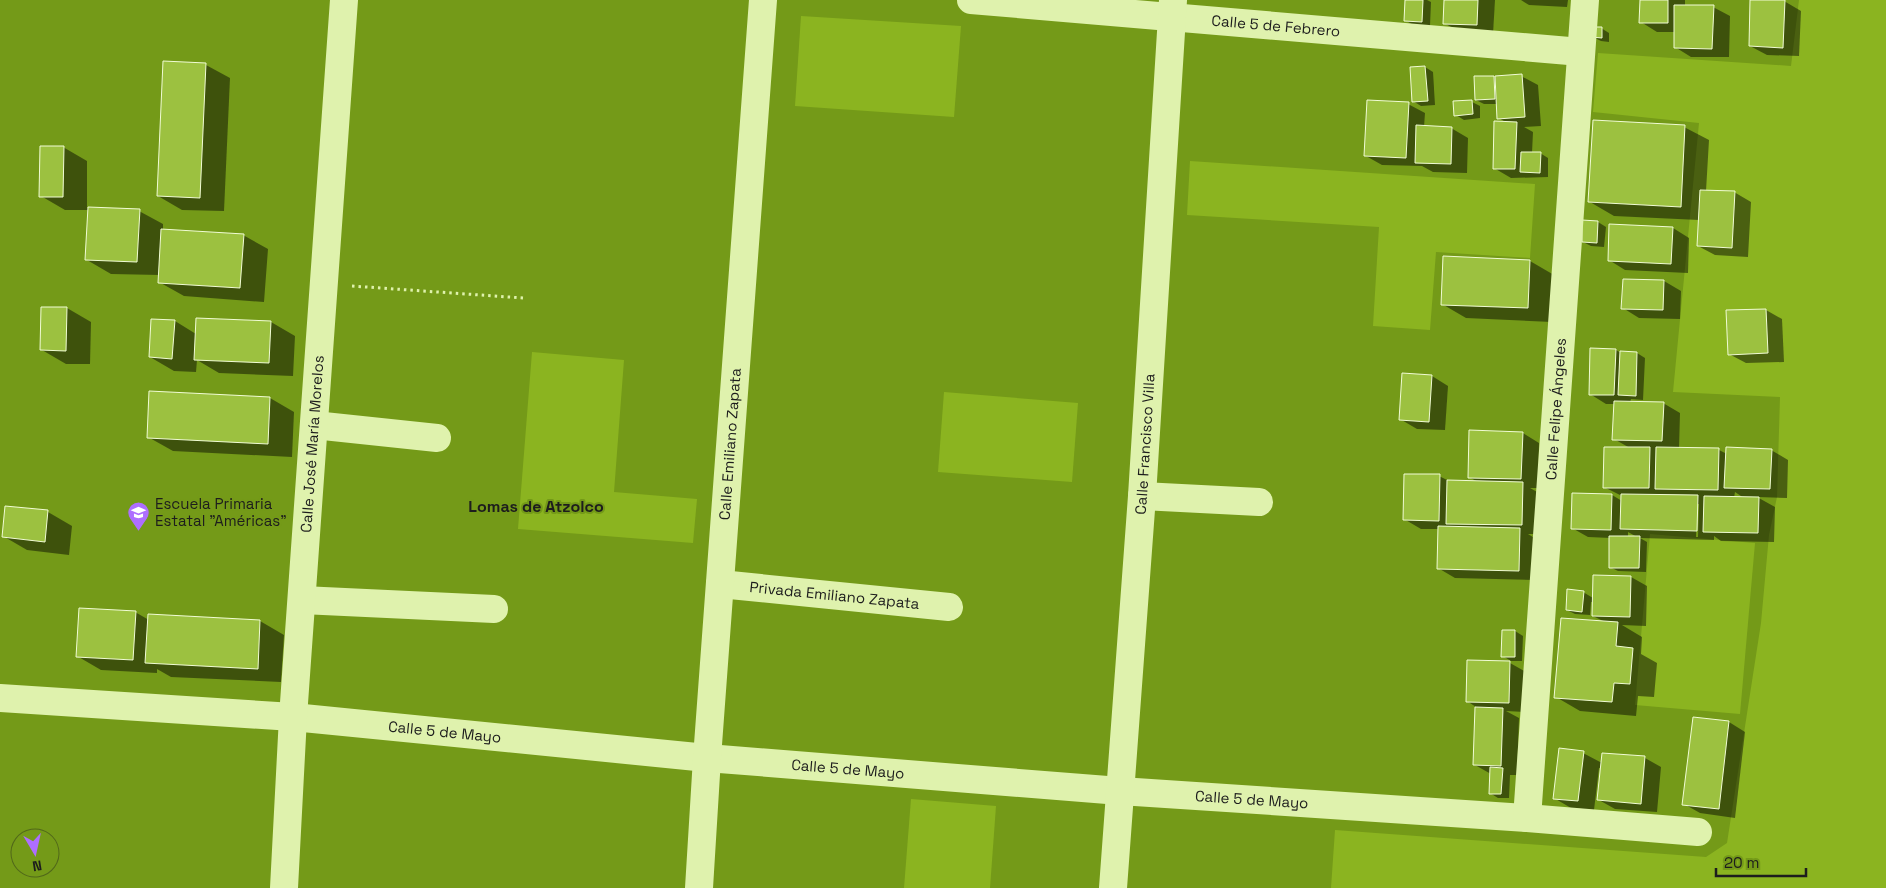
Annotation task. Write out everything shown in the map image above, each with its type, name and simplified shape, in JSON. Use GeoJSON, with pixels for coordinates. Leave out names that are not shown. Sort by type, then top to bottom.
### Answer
{"type":"FeatureCollection","features":[{"type":"Feature","properties":{"kind":"street","name":"Calle José María Morelos"},"geometry":{"type":"LineString","coordinates":[[284,888],[293,717],[344,0]]}},
{"type":"Feature","properties":{"kind":"street","name":"Calle Emiliano Zapata"},"geometry":{"type":"LineString","coordinates":[[699,888],[763,0]]}},
{"type":"Feature","properties":{"kind":"street","name":"Calle 5 de Febrero"},"geometry":{"type":"LineString","coordinates":[[971,0],[1173,8],[1581,52]]}},
{"type":"Feature","properties":{"kind":"street","name":"Calle Felipe Ángeles"},"geometry":{"type":"LineString","coordinates":[[1527,818],[1586,0]]}},
{"type":"Feature","properties":{"kind":"street","name":"Calle Francisco Villa"},"geometry":{"type":"LineString","coordinates":[[1113,888],[1142,496],[1173,8]]}},
{"type":"Feature","properties":{"kind":"street"},"geometry":{"type":"LineString","coordinates":[[314,425],[437,438]]}},
{"type":"Feature","properties":{"kind":"street"},"geometry":{"type":"LineString","coordinates":[[1142,496],[1259,502]]}},
{"type":"Feature","properties":{"kind":"street","name":"Privada Emiliano Zapata"},"geometry":{"type":"LineString","coordinates":[[720,584],[949,607]]}},
{"type":"Feature","properties":{"kind":"street"},"geometry":{"type":"LineString","coordinates":[[302,600],[494,609]]}},
{"type":"Feature","properties":{"kind":"street","name":"Calle 5 de Mayo"},"geometry":{"type":"LineString","coordinates":[[0,698],[293,717],[707,758],[1120,791],[1527,818],[1698,832]]}},
{"type":"Feature","properties":{"kind":"path"},"geometry":{"type":"LineString","coordinates":[[324,284],[523,298]]}},
{"type":"Feature","properties":{"kind":"green space"},"geometry":{"type":"Polygon","coordinates":[[[1799,0],[1886,0],[1886,888],[1331,888],[1335,830],[1706,857],[1727,843],[1761,623],[1769,535],[1777,497],[1780,397],[1673,392],[1699,123],[1593,112],[1598,53],[1791,66],[1799,0]]]}},
{"type":"Feature","properties":{"kind":"green space"},"geometry":{"type":"Polygon","coordinates":[[[801,16],[961,26],[954,117],[795,106],[801,16]]]}},
{"type":"Feature","properties":{"kind":"green space"},"geometry":{"type":"Polygon","coordinates":[[[1190,161],[1535,184],[1530,258],[1436,252],[1430,330],[1373,326],[1379,227],[1187,215],[1190,161]]]}},
{"type":"Feature","properties":{"kind":"green space"},"geometry":{"type":"Polygon","coordinates":[[[532,352],[624,360],[614,492],[697,499],[693,543],[518,529],[532,352]]]}},
{"type":"Feature","properties":{"kind":"green space"},"geometry":{"type":"Polygon","coordinates":[[[944,392],[1078,403],[1072,482],[938,472],[944,392]]]}},
{"type":"Feature","properties":{"kind":"green space"},"geometry":{"type":"Polygon","coordinates":[[[1650,534],[1755,543],[1740,714],[1635,705],[1650,534]]]}},
{"type":"Feature","properties":{"kind":"green space"},"geometry":{"type":"Polygon","coordinates":[[[911,799],[996,806],[990,888],[904,888],[911,799]]]}},
{"type":"Feature","properties":{"kind":"building"},"geometry":{"type":"Polygon","coordinates":[[[1405,0],[1423,0],[1422,22],[1404,21],[1405,0]]]}},
{"type":"Feature","properties":{"kind":"building"},"geometry":{"type":"Polygon","coordinates":[[[1444,0],[1478,0],[1477,25],[1443,24],[1444,0]]]}},
{"type":"Feature","properties":{"kind":"building"},"geometry":{"type":"Polygon","coordinates":[[[1640,0],[1668,0],[1668,23],[1639,23],[1640,0]]]}},
{"type":"Feature","properties":{"kind":"building"},"geometry":{"type":"Polygon","coordinates":[[[1750,0],[1785,0],[1783,48],[1749,46],[1750,0]]]}},
{"type":"Feature","properties":{"kind":"building"},"geometry":{"type":"Polygon","coordinates":[[[1674,5],[1714,5],[1712,49],[1674,48],[1674,5]]]}},
{"type":"Feature","properties":{"kind":"building"},"geometry":{"type":"Polygon","coordinates":[[[1592,27],[1602,27],[1602,38],[1591,37],[1592,27]]]}},
{"type":"Feature","properties":{"kind":"building"},"geometry":{"type":"Polygon","coordinates":[[[163,61],[206,63],[200,198],[157,196],[163,61]]]}},
{"type":"Feature","properties":{"kind":"building"},"geometry":{"type":"Polygon","coordinates":[[[1425,66],[1428,101],[1412,102],[1410,67],[1425,66]]]}},
{"type":"Feature","properties":{"kind":"building"},"geometry":{"type":"Polygon","coordinates":[[[1522,74],[1525,117],[1497,119],[1495,76],[1522,74]]]}},
{"type":"Feature","properties":{"kind":"building"},"geometry":{"type":"Polygon","coordinates":[[[1474,76],[1494,76],[1495,99],[1475,100],[1474,76]]]}},
{"type":"Feature","properties":{"kind":"building"},"geometry":{"type":"Polygon","coordinates":[[[1367,100],[1409,102],[1406,158],[1364,156],[1367,100]]]}},
{"type":"Feature","properties":{"kind":"building"},"geometry":{"type":"Polygon","coordinates":[[[1472,100],[1473,114],[1454,116],[1453,101],[1472,100]]]}},
{"type":"Feature","properties":{"kind":"building"},"geometry":{"type":"Polygon","coordinates":[[[1593,120],[1685,125],[1681,207],[1588,202],[1593,120]]]}},
{"type":"Feature","properties":{"kind":"building"},"geometry":{"type":"Polygon","coordinates":[[[1494,121],[1517,122],[1515,169],[1493,169],[1494,121]]]}},
{"type":"Feature","properties":{"kind":"building"},"geometry":{"type":"Polygon","coordinates":[[[1416,125],[1452,127],[1451,164],[1415,163],[1416,125]]]}},
{"type":"Feature","properties":{"kind":"building"},"geometry":{"type":"Polygon","coordinates":[[[40,146],[64,146],[63,197],[39,197],[40,146]]]}},
{"type":"Feature","properties":{"kind":"building"},"geometry":{"type":"Polygon","coordinates":[[[1521,152],[1541,152],[1540,173],[1520,172],[1521,152]]]}},
{"type":"Feature","properties":{"kind":"building"},"geometry":{"type":"Polygon","coordinates":[[[1700,190],[1735,191],[1732,248],[1697,246],[1700,190]]]}},
{"type":"Feature","properties":{"kind":"building"},"geometry":{"type":"Polygon","coordinates":[[[88,207],[140,209],[137,262],[85,260],[88,207]]]}},
{"type":"Feature","properties":{"kind":"building"},"geometry":{"type":"Polygon","coordinates":[[[1582,220],[1598,221],[1597,243],[1582,242],[1582,220]]]}},
{"type":"Feature","properties":{"kind":"building"},"geometry":{"type":"Polygon","coordinates":[[[1609,224],[1673,227],[1671,264],[1608,261],[1609,224]]]}},
{"type":"Feature","properties":{"kind":"building"},"geometry":{"type":"Polygon","coordinates":[[[161,229],[244,234],[240,288],[158,283],[161,229]]]}},
{"type":"Feature","properties":{"kind":"building"},"geometry":{"type":"Polygon","coordinates":[[[1443,256],[1530,260],[1528,308],[1441,305],[1443,256]]]}},
{"type":"Feature","properties":{"kind":"building"},"geometry":{"type":"Polygon","coordinates":[[[1623,279],[1664,280],[1663,310],[1621,309],[1623,279]]]}},
{"type":"Feature","properties":{"kind":"building"},"geometry":{"type":"Polygon","coordinates":[[[41,307],[67,307],[66,351],[40,350],[41,307]]]}},
{"type":"Feature","properties":{"kind":"building"},"geometry":{"type":"Polygon","coordinates":[[[1766,309],[1768,353],[1728,355],[1726,310],[1766,309]]]}},
{"type":"Feature","properties":{"kind":"building"},"geometry":{"type":"Polygon","coordinates":[[[196,318],[271,321],[269,363],[194,360],[196,318]]]}},
{"type":"Feature","properties":{"kind":"building"},"geometry":{"type":"Polygon","coordinates":[[[151,319],[175,320],[172,359],[149,357],[151,319]]]}},
{"type":"Feature","properties":{"kind":"building"},"geometry":{"type":"Polygon","coordinates":[[[1590,348],[1616,349],[1614,395],[1589,395],[1590,348]]]}},
{"type":"Feature","properties":{"kind":"building"},"geometry":{"type":"Polygon","coordinates":[[[1620,351],[1637,352],[1636,396],[1618,395],[1620,351]]]}},
{"type":"Feature","properties":{"kind":"building"},"geometry":{"type":"Polygon","coordinates":[[[1402,373],[1432,375],[1429,422],[1399,420],[1402,373]]]}},
{"type":"Feature","properties":{"kind":"building"},"geometry":{"type":"Polygon","coordinates":[[[149,391],[270,397],[268,444],[147,438],[149,391]]]}},
{"type":"Feature","properties":{"kind":"building"},"geometry":{"type":"Polygon","coordinates":[[[1614,401],[1664,402],[1662,441],[1612,440],[1614,401]]]}},
{"type":"Feature","properties":{"kind":"building"},"geometry":{"type":"Polygon","coordinates":[[[1469,430],[1523,432],[1521,479],[1468,478],[1469,430]]]}},
{"type":"Feature","properties":{"kind":"building"},"geometry":{"type":"Polygon","coordinates":[[[1604,447],[1650,447],[1649,488],[1603,488],[1604,447]]]}},
{"type":"Feature","properties":{"kind":"building"},"geometry":{"type":"Polygon","coordinates":[[[1656,447],[1719,448],[1718,490],[1655,489],[1656,447]]]}},
{"type":"Feature","properties":{"kind":"building"},"geometry":{"type":"Polygon","coordinates":[[[1726,447],[1772,449],[1770,489],[1724,488],[1726,447]]]}},
{"type":"Feature","properties":{"kind":"building"},"geometry":{"type":"Polygon","coordinates":[[[1404,474],[1440,474],[1439,521],[1403,520],[1404,474]]]}},
{"type":"Feature","properties":{"kind":"building"},"geometry":{"type":"Polygon","coordinates":[[[1447,480],[1523,482],[1522,525],[1446,524],[1447,480]]]}},
{"type":"Feature","properties":{"kind":"building"},"geometry":{"type":"Polygon","coordinates":[[[1572,493],[1612,494],[1611,530],[1571,529],[1572,493]]]}},
{"type":"Feature","properties":{"kind":"building"},"geometry":{"type":"Polygon","coordinates":[[[1621,494],[1698,495],[1697,531],[1620,529],[1621,494]]]}},
{"type":"Feature","properties":{"kind":"building"},"geometry":{"type":"Polygon","coordinates":[[[1704,496],[1759,497],[1758,533],[1703,532],[1704,496]]]}},
{"type":"Feature","properties":{"kind":"building"},"geometry":{"type":"Polygon","coordinates":[[[5,506],[48,510],[45,542],[2,537],[5,506]]]}},
{"type":"Feature","properties":{"kind":"building"},"geometry":{"type":"Polygon","coordinates":[[[1438,526],[1520,528],[1519,571],[1437,569],[1438,526]]]}},
{"type":"Feature","properties":{"kind":"building"},"geometry":{"type":"Polygon","coordinates":[[[1609,536],[1640,536],[1639,568],[1609,568],[1609,536]]]}},
{"type":"Feature","properties":{"kind":"building"},"geometry":{"type":"Polygon","coordinates":[[[1593,575],[1631,576],[1630,617],[1592,616],[1593,575]]]}},
{"type":"Feature","properties":{"kind":"building"},"geometry":{"type":"Polygon","coordinates":[[[1567,589],[1584,591],[1582,612],[1566,610],[1567,589]]]}},
{"type":"Feature","properties":{"kind":"building"},"geometry":{"type":"Polygon","coordinates":[[[79,608],[136,611],[133,660],[76,657],[79,608]]]}},
{"type":"Feature","properties":{"kind":"building"},"geometry":{"type":"Polygon","coordinates":[[[148,614],[260,620],[258,669],[145,663],[148,614]]]}},
{"type":"Feature","properties":{"kind":"building"},"geometry":{"type":"Polygon","coordinates":[[[1561,618],[1618,622],[1616,646],[1633,648],[1630,684],[1614,683],[1612,702],[1554,698],[1561,618]]]}},
{"type":"Feature","properties":{"kind":"building"},"geometry":{"type":"Polygon","coordinates":[[[1502,630],[1515,630],[1515,657],[1501,657],[1502,630]]]}},
{"type":"Feature","properties":{"kind":"building"},"geometry":{"type":"Polygon","coordinates":[[[1467,660],[1510,661],[1509,703],[1466,702],[1467,660]]]}},
{"type":"Feature","properties":{"kind":"building"},"geometry":{"type":"Polygon","coordinates":[[[1475,707],[1503,708],[1501,766],[1473,765],[1475,707]]]}},
{"type":"Feature","properties":{"kind":"building"},"geometry":{"type":"Polygon","coordinates":[[[1693,717],[1729,721],[1719,809],[1682,805],[1693,717]]]}},
{"type":"Feature","properties":{"kind":"building"},"geometry":{"type":"Polygon","coordinates":[[[1559,748],[1584,751],[1578,801],[1553,799],[1559,748]]]}},
{"type":"Feature","properties":{"kind":"building"},"geometry":{"type":"Polygon","coordinates":[[[1602,753],[1645,756],[1641,804],[1597,800],[1602,753]]]}},
{"type":"Feature","properties":{"kind":"building"},"geometry":{"type":"Polygon","coordinates":[[[1490,767],[1503,768],[1501,794],[1489,794],[1490,767]]]}},
{"type":"Feature","properties":{"kind":"place","name":"Escuela Primaria Estatal \"Américas\""},"geometry":{"type":"Point","coordinates":[139,532]}},
{"type":"Feature","properties":{"kind":"district","name":"Lomas de Atzolco"},"geometry":{"type":"Point","coordinates":[536,506]}}]}
